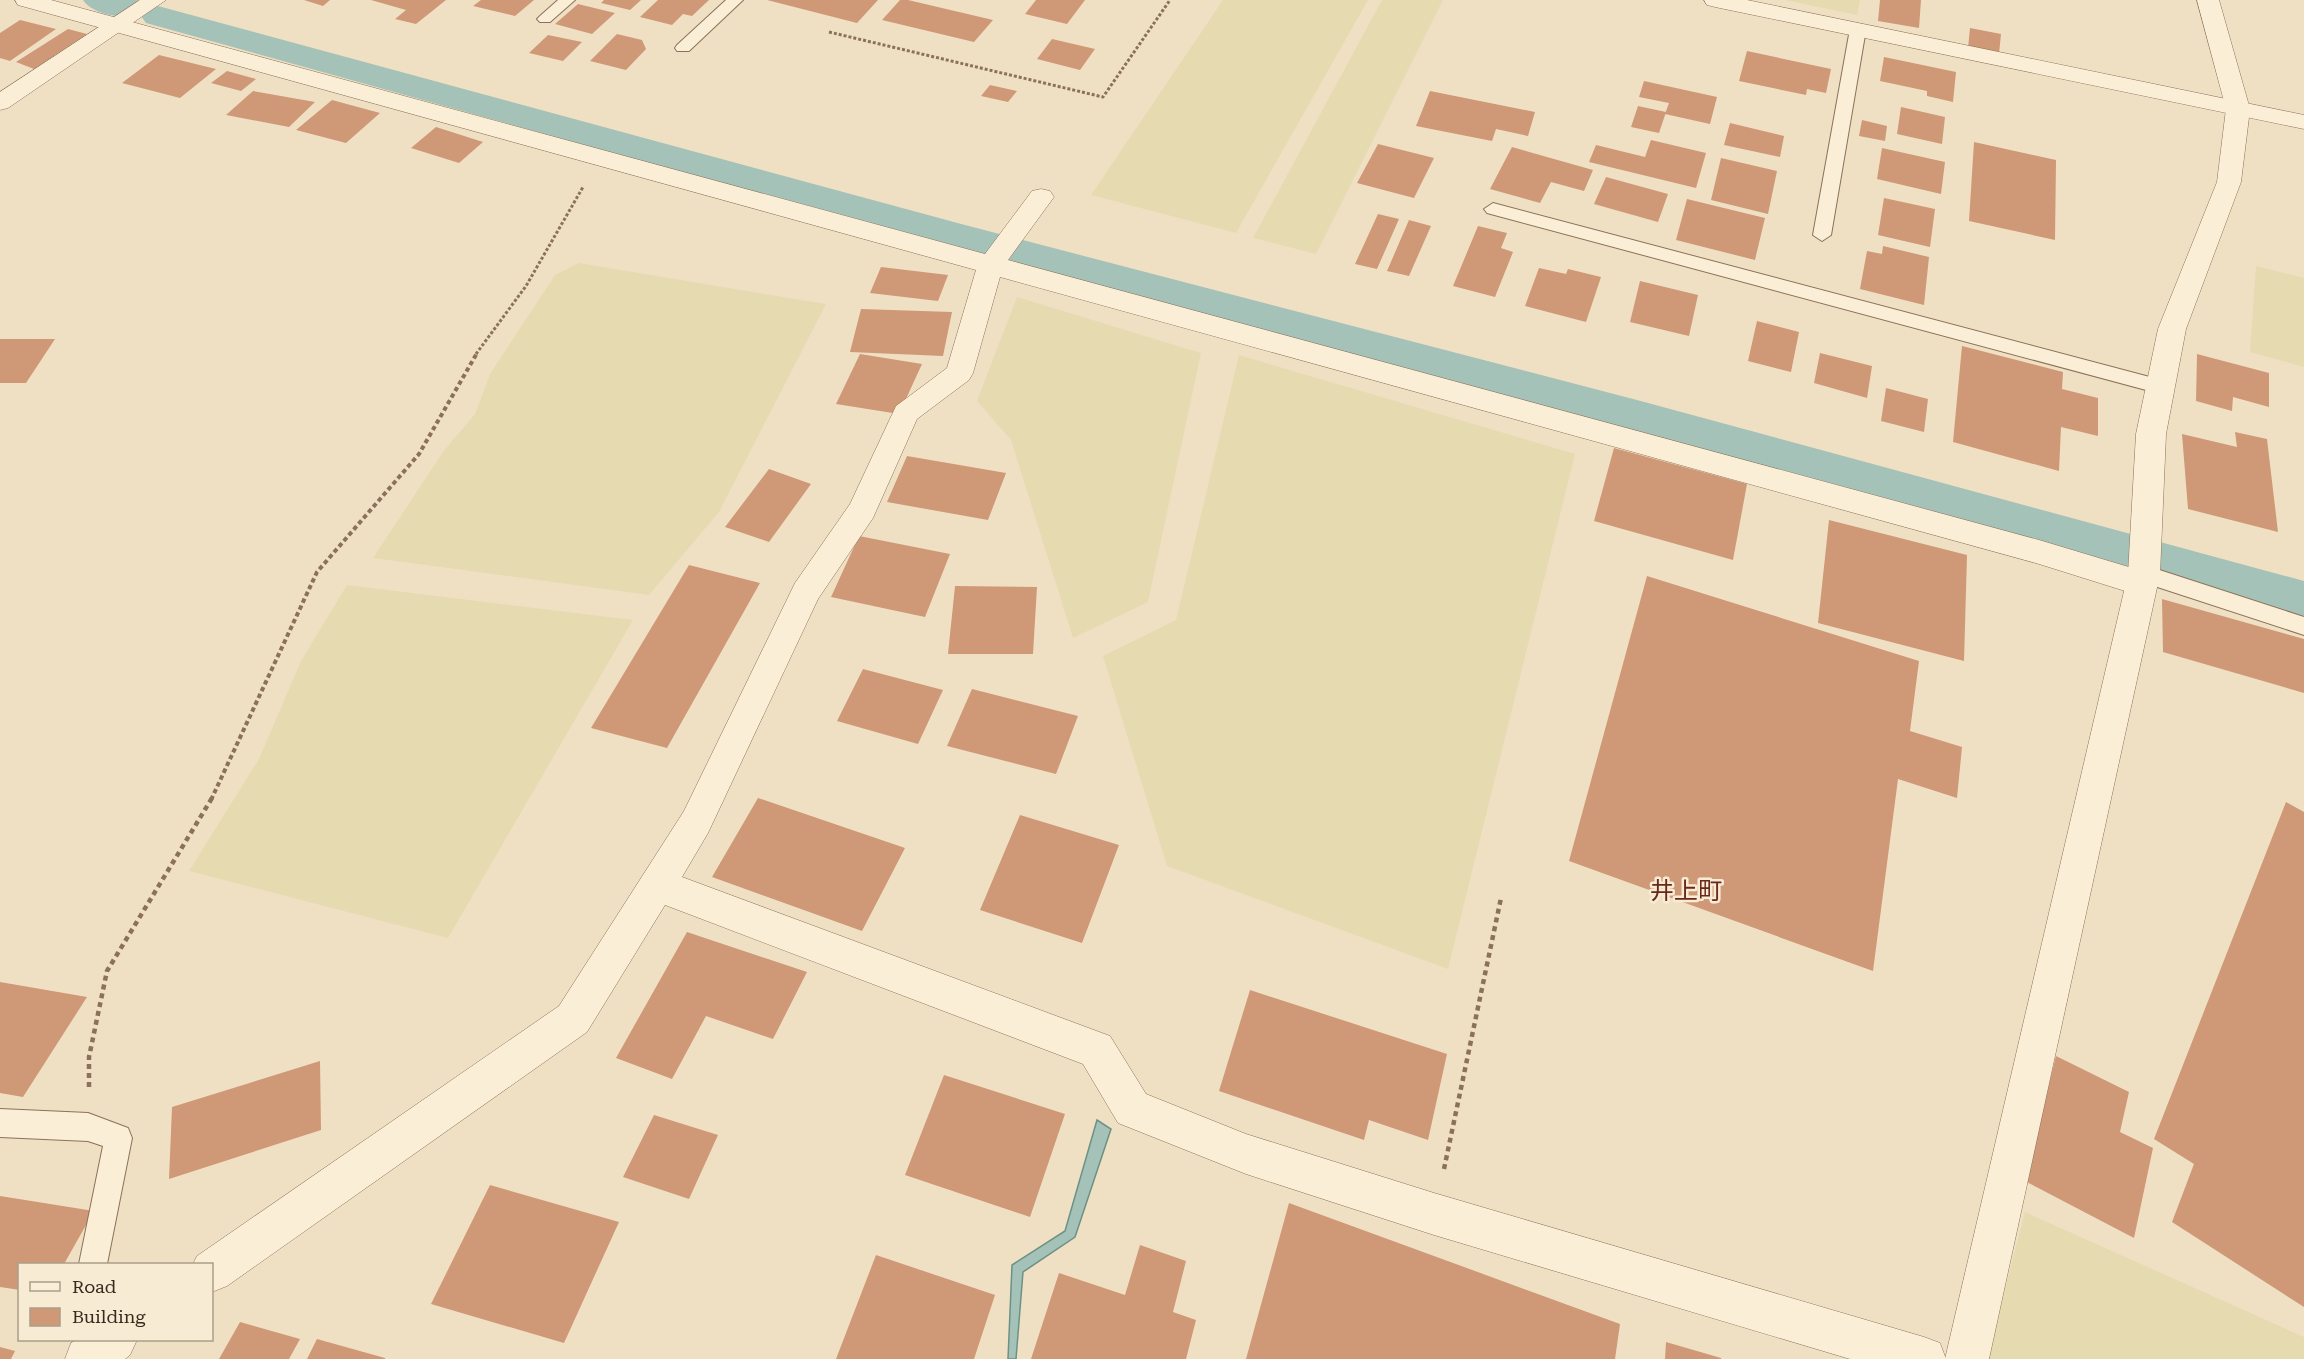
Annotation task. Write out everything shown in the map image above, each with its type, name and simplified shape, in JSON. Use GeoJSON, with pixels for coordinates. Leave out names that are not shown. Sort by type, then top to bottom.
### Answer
{"type":"FeatureCollection","features":[{"type":"Feature","properties":{"kind":"street"},"geometry":{"type":"LineString","coordinates":[[26,0],[990,266],[2143,579]]}},
{"type":"Feature","properties":{"kind":"street"},"geometry":{"type":"LineString","coordinates":[[0,103],[155,0]]}},
{"type":"Feature","properties":{"kind":"street"},"geometry":{"type":"LineString","coordinates":[[1715,0],[2304,122]]}},
{"type":"Feature","properties":{"kind":"street"},"geometry":{"type":"LineString","coordinates":[[1967,1359],[2143,579],[2151,434],[2172,329],[2229,182],[2238,109],[2208,0]]}},
{"type":"Feature","properties":{"kind":"street"},"geometry":{"type":"LineString","coordinates":[[213,1270],[573,1019],[696,822],[806,592],[862,510],[906,413],[959,373],[990,266],[1041,197]]}},
{"type":"Feature","properties":{"kind":"street"},"geometry":{"type":"LineString","coordinates":[[657,885],[1096,1050],[1132,1109],[1246,1154],[1434,1214],[1924,1359]]}},
{"type":"Feature","properties":{"kind":"street"},"geometry":{"type":"LineString","coordinates":[[86,1359],[113,1341]]}},
{"type":"Feature","properties":{"kind":"lane"},"geometry":{"type":"LineString","coordinates":[[545,19],[567,0]]}},
{"type":"Feature","properties":{"kind":"lane"},"geometry":{"type":"LineString","coordinates":[[683,48],[735,0]]}},
{"type":"Feature","properties":{"kind":"lane"},"geometry":{"type":"LineString","coordinates":[[1822,235],[1858,29]]}},
{"type":"Feature","properties":{"kind":"lane"},"geometry":{"type":"LineString","coordinates":[[1493,209],[2161,387]]}},
{"type":"Feature","properties":{"kind":"lane"},"geometry":{"type":"LineString","coordinates":[[2143,579],[2304,626]]}},
{"type":"Feature","properties":{"kind":"lane"},"geometry":{"type":"LineString","coordinates":[[0,1123],[88,1127],[118,1138],[93,1263]]}},
{"type":"Feature","properties":{"kind":"lane"},"geometry":{"type":"LineString","coordinates":[[86,1341],[86,1359]]}},
{"type":"Feature","properties":{"kind":"path"},"geometry":{"type":"LineString","coordinates":[[829,32],[1103,97],[1170,0]]}},
{"type":"Feature","properties":{"kind":"path"},"geometry":{"type":"LineString","coordinates":[[88,1127],[89,1057],[106,971],[216,792],[317,572],[419,454],[469,364],[526,286],[601,159]]}},
{"type":"Feature","properties":{"kind":"path"},"geometry":{"type":"LineString","coordinates":[[1434,1214],[1501,898]]}},
{"type":"Feature","properties":{"kind":"shaded area"},"geometry":{"type":"Polygon","coordinates":[[[1223,0],[1368,0],[1236,233],[1091,195],[1223,0]]]}},
{"type":"Feature","properties":{"kind":"shaded area"},"geometry":{"type":"Polygon","coordinates":[[[1382,0],[1443,0],[1316,254],[1253,238],[1382,0]]]}},
{"type":"Feature","properties":{"kind":"shaded area"},"geometry":{"type":"Polygon","coordinates":[[[1785,0],[1860,0],[1857,15],[1785,0]]]}},
{"type":"Feature","properties":{"kind":"shaded area"},"geometry":{"type":"Polygon","coordinates":[[[579,263],[826,304],[719,512],[649,595],[373,558],[443,452],[475,414],[490,374],[555,275],[579,263]]]}},
{"type":"Feature","properties":{"kind":"shaded area"},"geometry":{"type":"Polygon","coordinates":[[[2256,266],[2304,278],[2304,367],[2250,352],[2256,266]]]}},
{"type":"Feature","properties":{"kind":"shaded area"},"geometry":{"type":"Polygon","coordinates":[[[1017,297],[1201,353],[1148,602],[1073,638],[1011,440],[977,401],[1017,297]]]}},
{"type":"Feature","properties":{"kind":"shaded area"},"geometry":{"type":"Polygon","coordinates":[[[1239,355],[1575,454],[1448,969],[1167,866],[1103,656],[1176,620],[1239,355]]]}},
{"type":"Feature","properties":{"kind":"shaded area"},"geometry":{"type":"Polygon","coordinates":[[[347,585],[633,620],[448,938],[189,871],[259,759],[301,661],[347,585]]]}},
{"type":"Feature","properties":{"kind":"shaded area"},"geometry":{"type":"Polygon","coordinates":[[[2025,1212],[2304,1337],[2304,1359],[1987,1359],[2025,1212]]]}},
{"type":"Feature","properties":{"kind":"water"},"geometry":{"type":"Polygon","coordinates":[[[1097,1120],[1111,1129],[1075,1237],[1023,1272],[1016,1359],[1008,1359],[1012,1265],[1065,1231],[1097,1120]]]}},
{"type":"Feature","properties":{"kind":"building"},"geometry":{"type":"Polygon","coordinates":[[[304,0],[330,0],[323,6],[304,0]]]}},
{"type":"Feature","properties":{"kind":"building"},"geometry":{"type":"Polygon","coordinates":[[[371,0],[446,0],[416,24],[395,19],[406,10],[371,0]]]}},
{"type":"Feature","properties":{"kind":"building"},"geometry":{"type":"Polygon","coordinates":[[[481,0],[534,0],[515,16],[473,6],[481,0]]]}},
{"type":"Feature","properties":{"kind":"building"},"geometry":{"type":"Polygon","coordinates":[[[604,0],[641,0],[630,10],[601,3],[604,0]]]}},
{"type":"Feature","properties":{"kind":"building"},"geometry":{"type":"Polygon","coordinates":[[[658,0],[709,0],[692,16],[683,14],[672,25],[640,17],[658,0]]]}},
{"type":"Feature","properties":{"kind":"building"},"geometry":{"type":"Polygon","coordinates":[[[767,0],[878,0],[857,23],[767,0]]]}},
{"type":"Feature","properties":{"kind":"building"},"geometry":{"type":"Polygon","coordinates":[[[900,0],[993,20],[974,42],[882,20],[900,0]]]}},
{"type":"Feature","properties":{"kind":"building"},"geometry":{"type":"Polygon","coordinates":[[[1036,0],[1085,0],[1067,24],[1025,14],[1036,0]]]}},
{"type":"Feature","properties":{"kind":"building"},"geometry":{"type":"Polygon","coordinates":[[[1880,0],[1921,0],[1919,28],[1878,21],[1880,0]]]}},
{"type":"Feature","properties":{"kind":"building"},"geometry":{"type":"Polygon","coordinates":[[[578,4],[615,13],[592,34],[555,24],[578,4]]]}},
{"type":"Feature","properties":{"kind":"building"},"geometry":{"type":"Polygon","coordinates":[[[20,20],[56,29],[10,61],[0,58],[0,33],[20,20]]]}},
{"type":"Feature","properties":{"kind":"building"},"geometry":{"type":"Polygon","coordinates":[[[1970,28],[2001,34],[1999,54],[1968,48],[1970,28]]]}},
{"type":"Feature","properties":{"kind":"building"},"geometry":{"type":"Polygon","coordinates":[[[68,29],[87,34],[34,69],[16,62],[68,29]]]}},
{"type":"Feature","properties":{"kind":"building"},"geometry":{"type":"Polygon","coordinates":[[[617,34],[642,40],[646,49],[626,70],[590,61],[617,34]]]}},
{"type":"Feature","properties":{"kind":"building"},"geometry":{"type":"Polygon","coordinates":[[[548,35],[582,42],[563,61],[529,53],[548,35]]]}},
{"type":"Feature","properties":{"kind":"building"},"geometry":{"type":"Polygon","coordinates":[[[1052,39],[1095,49],[1080,70],[1037,59],[1052,39]]]}},
{"type":"Feature","properties":{"kind":"building"},"geometry":{"type":"Polygon","coordinates":[[[1747,51],[1831,69],[1826,93],[1807,89],[1806,95],[1739,81],[1747,51]]]}},
{"type":"Feature","properties":{"kind":"building"},"geometry":{"type":"Polygon","coordinates":[[[159,55],[216,69],[180,98],[122,83],[159,55]]]}},
{"type":"Feature","properties":{"kind":"building"},"geometry":{"type":"Polygon","coordinates":[[[1884,57],[1956,72],[1953,102],[1927,96],[1927,91],[1880,81],[1884,57]]]}},
{"type":"Feature","properties":{"kind":"building"},"geometry":{"type":"Polygon","coordinates":[[[227,71],[256,79],[241,91],[211,83],[227,71]]]}},
{"type":"Feature","properties":{"kind":"building"},"geometry":{"type":"Polygon","coordinates":[[[1644,81],[1717,97],[1710,124],[1665,114],[1669,103],[1639,97],[1644,81]]]}},
{"type":"Feature","properties":{"kind":"building"},"geometry":{"type":"Polygon","coordinates":[[[990,85],[1017,91],[1008,102],[981,96],[990,85]]]}},
{"type":"Feature","properties":{"kind":"building"},"geometry":{"type":"Polygon","coordinates":[[[253,91],[315,102],[289,127],[226,115],[253,91]]]}},
{"type":"Feature","properties":{"kind":"building"},"geometry":{"type":"Polygon","coordinates":[[[1430,91],[1535,112],[1528,136],[1496,129],[1492,141],[1416,126],[1430,91]]]}},
{"type":"Feature","properties":{"kind":"building"},"geometry":{"type":"Polygon","coordinates":[[[332,100],[380,113],[346,143],[296,130],[332,100]]]}},
{"type":"Feature","properties":{"kind":"building"},"geometry":{"type":"Polygon","coordinates":[[[1638,106],[1666,112],[1659,133],[1631,127],[1638,106]]]}},
{"type":"Feature","properties":{"kind":"building"},"geometry":{"type":"Polygon","coordinates":[[[1901,107],[1945,117],[1942,144],[1897,134],[1901,107]]]}},
{"type":"Feature","properties":{"kind":"building"},"geometry":{"type":"Polygon","coordinates":[[[1862,120],[1887,126],[1885,141],[1859,136],[1862,120]]]}},
{"type":"Feature","properties":{"kind":"building"},"geometry":{"type":"Polygon","coordinates":[[[1730,123],[1784,136],[1780,157],[1724,145],[1730,123]]]}},
{"type":"Feature","properties":{"kind":"building"},"geometry":{"type":"Polygon","coordinates":[[[436,127],[483,142],[459,163],[411,148],[436,127]]]}},
{"type":"Feature","properties":{"kind":"building"},"geometry":{"type":"Polygon","coordinates":[[[1651,140],[1706,153],[1696,188],[1589,162],[1596,145],[1645,157],[1651,140]]]}},
{"type":"Feature","properties":{"kind":"building"},"geometry":{"type":"Polygon","coordinates":[[[1974,142],[2056,160],[2055,240],[1969,221],[1974,142]]]}},
{"type":"Feature","properties":{"kind":"building"},"geometry":{"type":"Polygon","coordinates":[[[1378,144],[1434,158],[1414,198],[1357,183],[1378,144]]]}},
{"type":"Feature","properties":{"kind":"building"},"geometry":{"type":"Polygon","coordinates":[[[1512,147],[1593,170],[1584,191],[1551,182],[1540,203],[1490,189],[1512,147]]]}},
{"type":"Feature","properties":{"kind":"building"},"geometry":{"type":"Polygon","coordinates":[[[1882,148],[1945,162],[1941,194],[1877,179],[1882,148]]]}},
{"type":"Feature","properties":{"kind":"building"},"geometry":{"type":"Polygon","coordinates":[[[1721,158],[1777,171],[1768,214],[1711,200],[1721,158]]]}},
{"type":"Feature","properties":{"kind":"building"},"geometry":{"type":"Polygon","coordinates":[[[1606,177],[1668,194],[1658,222],[1594,204],[1606,177]]]}},
{"type":"Feature","properties":{"kind":"building"},"geometry":{"type":"Polygon","coordinates":[[[1884,198],[1935,209],[1930,247],[1878,235],[1884,198]]]}},
{"type":"Feature","properties":{"kind":"building"},"geometry":{"type":"Polygon","coordinates":[[[1687,199],[1765,218],[1755,260],[1676,240],[1687,199]]]}},
{"type":"Feature","properties":{"kind":"building"},"geometry":{"type":"Polygon","coordinates":[[[1378,214],[1399,219],[1377,269],[1355,264],[1378,214]]]}},
{"type":"Feature","properties":{"kind":"building"},"geometry":{"type":"Polygon","coordinates":[[[1409,220],[1431,226],[1409,276],[1387,271],[1409,220]]]}},
{"type":"Feature","properties":{"kind":"building"},"geometry":{"type":"Polygon","coordinates":[[[1478,226],[1507,233],[1501,248],[1513,252],[1495,297],[1453,286],[1478,226]]]}},
{"type":"Feature","properties":{"kind":"building"},"geometry":{"type":"Polygon","coordinates":[[[1883,246],[1929,257],[1924,305],[1860,289],[1867,251],[1882,254],[1883,246]]]}},
{"type":"Feature","properties":{"kind":"building"},"geometry":{"type":"Polygon","coordinates":[[[881,267],[948,275],[938,301],[870,293],[881,267]]]}},
{"type":"Feature","properties":{"kind":"building"},"geometry":{"type":"Polygon","coordinates":[[[1539,268],[1566,274],[1568,269],[1601,277],[1586,322],[1525,306],[1539,268]]]}},
{"type":"Feature","properties":{"kind":"building"},"geometry":{"type":"Polygon","coordinates":[[[1640,281],[1698,295],[1689,336],[1630,322],[1640,281]]]}},
{"type":"Feature","properties":{"kind":"building"},"geometry":{"type":"Polygon","coordinates":[[[861,309],[952,312],[943,356],[850,352],[861,309]]]}},
{"type":"Feature","properties":{"kind":"building"},"geometry":{"type":"Polygon","coordinates":[[[1757,321],[1799,332],[1791,372],[1748,361],[1757,321]]]}},
{"type":"Feature","properties":{"kind":"building"},"geometry":{"type":"Polygon","coordinates":[[[0,339],[55,339],[26,383],[0,383],[0,339]]]}},
{"type":"Feature","properties":{"kind":"building"},"geometry":{"type":"Polygon","coordinates":[[[1962,346],[2063,372],[2062,389],[2098,398],[2098,436],[2061,427],[2059,471],[1953,442],[1962,346]]]}},
{"type":"Feature","properties":{"kind":"building"},"geometry":{"type":"Polygon","coordinates":[[[1820,353],[1872,366],[1867,398],[1814,383],[1820,353]]]}},
{"type":"Feature","properties":{"kind":"building"},"geometry":{"type":"Polygon","coordinates":[[[860,354],[922,364],[899,414],[836,404],[860,354]]]}},
{"type":"Feature","properties":{"kind":"building"},"geometry":{"type":"Polygon","coordinates":[[[2197,354],[2269,373],[2269,407],[2233,397],[2232,411],[2196,401],[2197,354]]]}},
{"type":"Feature","properties":{"kind":"building"},"geometry":{"type":"Polygon","coordinates":[[[1886,388],[1928,399],[1924,432],[1881,421],[1886,388]]]}},
{"type":"Feature","properties":{"kind":"building"},"geometry":{"type":"Polygon","coordinates":[[[2235,432],[2267,439],[2278,532],[2188,509],[2182,434],[2237,447],[2235,432]]]}},
{"type":"Feature","properties":{"kind":"building"},"geometry":{"type":"Polygon","coordinates":[[[1614,448],[1747,484],[1733,560],[1594,521],[1614,448]]]}},
{"type":"Feature","properties":{"kind":"building"},"geometry":{"type":"Polygon","coordinates":[[[907,456],[1006,473],[988,520],[887,502],[907,456]]]}},
{"type":"Feature","properties":{"kind":"building"},"geometry":{"type":"Polygon","coordinates":[[[769,469],[811,484],[769,542],[725,527],[769,469]]]}},
{"type":"Feature","properties":{"kind":"building"},"geometry":{"type":"Polygon","coordinates":[[[1829,520],[1967,555],[1964,661],[1818,623],[1829,520]]]}},
{"type":"Feature","properties":{"kind":"building"},"geometry":{"type":"Polygon","coordinates":[[[859,536],[950,554],[925,617],[831,597],[859,536]]]}},
{"type":"Feature","properties":{"kind":"building"},"geometry":{"type":"Polygon","coordinates":[[[689,565],[760,583],[667,748],[591,728],[689,565]]]}},
{"type":"Feature","properties":{"kind":"building"},"geometry":{"type":"Polygon","coordinates":[[[1647,576],[1919,661],[1910,731],[1962,747],[1957,798],[1898,779],[1873,971],[1569,861],[1647,576]]]}},
{"type":"Feature","properties":{"kind":"building"},"geometry":{"type":"Polygon","coordinates":[[[955,586],[1037,587],[1033,654],[948,654],[955,586]]]}},
{"type":"Feature","properties":{"kind":"building"},"geometry":{"type":"Polygon","coordinates":[[[2162,599],[2304,639],[2304,693],[2163,652],[2162,599]]]}},
{"type":"Feature","properties":{"kind":"building"},"geometry":{"type":"Polygon","coordinates":[[[863,669],[943,690],[918,744],[837,721],[863,669]]]}},
{"type":"Feature","properties":{"kind":"building"},"geometry":{"type":"Polygon","coordinates":[[[972,689],[1078,716],[1056,774],[947,746],[972,689]]]}},
{"type":"Feature","properties":{"kind":"building"},"geometry":{"type":"Polygon","coordinates":[[[758,798],[905,848],[862,931],[712,877],[758,798]]]}},
{"type":"Feature","properties":{"kind":"building"},"geometry":{"type":"Polygon","coordinates":[[[2286,802],[2304,812],[2304,1307],[2172,1222],[2194,1164],[2154,1139],[2286,802]]]}},
{"type":"Feature","properties":{"kind":"building"},"geometry":{"type":"Polygon","coordinates":[[[1020,815],[1119,845],[1082,943],[980,910],[1020,815]]]}},
{"type":"Feature","properties":{"kind":"building"},"geometry":{"type":"Polygon","coordinates":[[[687,932],[807,972],[773,1039],[706,1016],[672,1079],[616,1058],[687,932]]]}},
{"type":"Feature","properties":{"kind":"building"},"geometry":{"type":"Polygon","coordinates":[[[0,982],[87,997],[23,1097],[0,1093],[0,982]]]}},
{"type":"Feature","properties":{"kind":"building"},"geometry":{"type":"Polygon","coordinates":[[[1250,990],[1447,1054],[1428,1140],[1369,1120],[1364,1140],[1219,1091],[1250,990]]]}},
{"type":"Feature","properties":{"kind":"building"},"geometry":{"type":"Polygon","coordinates":[[[2056,1056],[2129,1092],[2120,1132],[2153,1148],[2134,1238],[2025,1181],[2056,1056]]]}},
{"type":"Feature","properties":{"kind":"building"},"geometry":{"type":"Polygon","coordinates":[[[320,1061],[321,1130],[169,1179],[172,1107],[320,1061]]]}},
{"type":"Feature","properties":{"kind":"building"},"geometry":{"type":"Polygon","coordinates":[[[944,1075],[1065,1114],[1030,1217],[905,1175],[944,1075]]]}},
{"type":"Feature","properties":{"kind":"building"},"geometry":{"type":"Polygon","coordinates":[[[654,1115],[718,1135],[689,1199],[623,1177],[654,1115]]]}},
{"type":"Feature","properties":{"kind":"building"},"geometry":{"type":"Polygon","coordinates":[[[490,1185],[619,1222],[564,1343],[431,1304],[490,1185]]]}},
{"type":"Feature","properties":{"kind":"building"},"geometry":{"type":"Polygon","coordinates":[[[0,1196],[94,1211],[65,1263],[18,1263],[18,1290],[0,1287],[0,1196]]]}},
{"type":"Feature","properties":{"kind":"building"},"geometry":{"type":"Polygon","coordinates":[[[1289,1203],[1620,1324],[1615,1359],[1246,1359],[1289,1203]]]}},
{"type":"Feature","properties":{"kind":"building"},"geometry":{"type":"Polygon","coordinates":[[[1140,1245],[1186,1261],[1173,1312],[1196,1320],[1186,1359],[1031,1359],[1059,1273],[1125,1295],[1140,1245]]]}},
{"type":"Feature","properties":{"kind":"building"},"geometry":{"type":"Polygon","coordinates":[[[876,1255],[995,1295],[974,1359],[836,1359],[876,1255]]]}},
{"type":"Feature","properties":{"kind":"building"},"geometry":{"type":"Polygon","coordinates":[[[240,1322],[300,1339],[289,1359],[219,1359],[240,1322]]]}},
{"type":"Feature","properties":{"kind":"building"},"geometry":{"type":"Polygon","coordinates":[[[317,1339],[385,1358],[385,1359],[307,1359],[317,1339]]]}},
{"type":"Feature","properties":{"kind":"building"},"geometry":{"type":"Polygon","coordinates":[[[1666,1342],[1721,1358],[1721,1359],[1665,1359],[1666,1342]]]}},
{"type":"Feature","properties":{"kind":"building"},"geometry":{"type":"Polygon","coordinates":[[[0,1347],[15,1351],[11,1359],[0,1359],[0,1347]]]}},
{"type":"Feature","properties":{"kind":"waterway"},"geometry":{"type":"LineString","coordinates":[[100,0],[127,8]]}},
{"type":"Feature","properties":{"kind":"waterway"},"geometry":{"type":"LineString","coordinates":[[158,16],[965,238],[1637,416],[2304,601]]}},
{"type":"Feature","properties":{"kind":"district","name":"井上町"},"geometry":{"type":"Point","coordinates":[1686,891]}}]}
